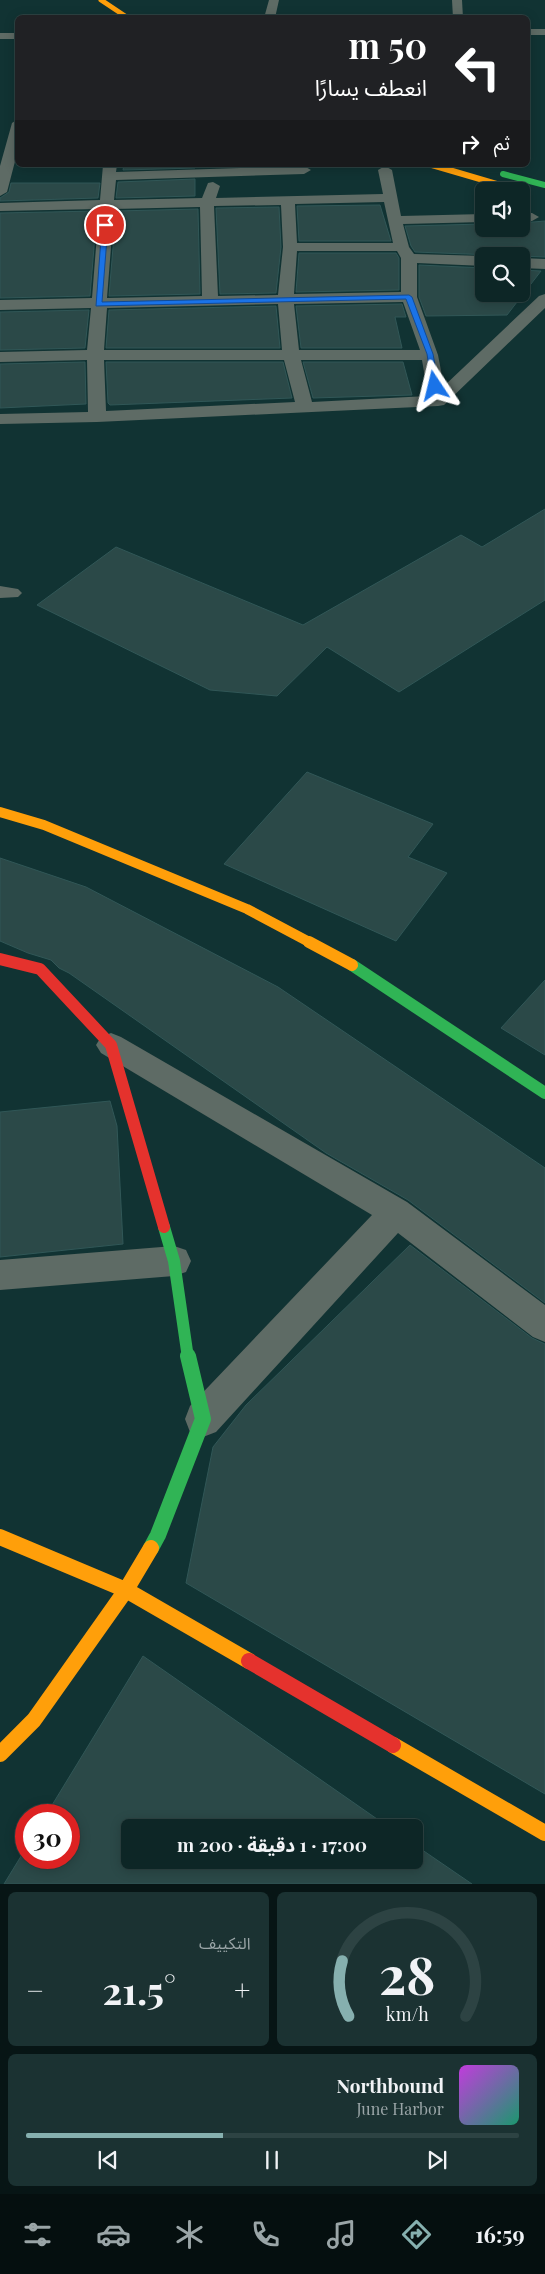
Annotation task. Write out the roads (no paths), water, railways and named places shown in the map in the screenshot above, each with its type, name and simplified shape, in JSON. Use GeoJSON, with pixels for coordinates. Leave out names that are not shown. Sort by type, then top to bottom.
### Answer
{"type":"FeatureCollection","features":[{"type":"Feature","properties":{"kind":"street"},"geometry":{"type":"LineString","coordinates":[[90,0],[110,15]]}},
{"type":"Feature","properties":{"kind":"street"},"geometry":{"type":"LineString","coordinates":[[101,0],[124,15]]}},
{"type":"Feature","properties":{"kind":"street"},"geometry":{"type":"LineString","coordinates":[[270,15],[274,0]]}},
{"type":"Feature","properties":{"kind":"street"},"geometry":{"type":"LineString","coordinates":[[457,0],[458,15]]}},
{"type":"Feature","properties":{"kind":"street"},"geometry":{"type":"LineString","coordinates":[[530,32],[545,32]]}},
{"type":"Feature","properties":{"kind":"street"},"geometry":{"type":"LineString","coordinates":[[0,36],[15,36]]}},
{"type":"Feature","properties":{"kind":"street"},"geometry":{"type":"LineString","coordinates":[[0,192],[15,135]]}},
{"type":"Feature","properties":{"kind":"street"},"geometry":{"type":"LineString","coordinates":[[97,417],[95,354],[109,170],[303,167],[310,200]]}},
{"type":"Feature","properties":{"kind":"street"},"geometry":{"type":"LineString","coordinates":[[439,167],[490,182]]}},
{"type":"Feature","properties":{"kind":"street"},"geometry":{"type":"LineString","coordinates":[[478,167],[545,185]]}},
{"type":"Feature","properties":{"kind":"street"},"geometry":{"type":"LineString","coordinates":[[210,301],[207,203],[217,169]]}},
{"type":"Feature","properties":{"kind":"street"},"geometry":{"type":"LineString","coordinates":[[385,170],[389,198],[405,252],[409,297],[430,354],[438,401]]}},
{"type":"Feature","properties":{"kind":"street"},"geometry":{"type":"LineString","coordinates":[[0,207],[389,198]]}},
{"type":"Feature","properties":{"kind":"street"},"geometry":{"type":"LineString","coordinates":[[288,201],[290,247],[286,300],[291,355],[304,408]]}},
{"type":"Feature","properties":{"kind":"street"},"geometry":{"type":"LineString","coordinates":[[395,220],[475,218]]}},
{"type":"Feature","properties":{"kind":"street"},"geometry":{"type":"LineString","coordinates":[[290,247],[405,252],[475,260]]}},
{"type":"Feature","properties":{"kind":"street"},"geometry":{"type":"LineString","coordinates":[[530,263],[545,264]]}},
{"type":"Feature","properties":{"kind":"street"},"geometry":{"type":"LineString","coordinates":[[0,305],[409,297]]}},
{"type":"Feature","properties":{"kind":"street"},"geometry":{"type":"LineString","coordinates":[[0,419],[97,417],[438,401],[545,299]]}},
{"type":"Feature","properties":{"kind":"street"},"geometry":{"type":"LineString","coordinates":[[0,357],[95,354],[430,354]]}},
{"type":"Feature","properties":{"kind":"street"},"geometry":{"type":"LineString","coordinates":[[0,812],[44,825],[247,909],[361,970],[545,1093]]}},
{"type":"Feature","properties":{"kind":"street"},"geometry":{"type":"LineString","coordinates":[[0,959],[40,969],[111,1045],[396,1212],[545,1326]]}},
{"type":"Feature","properties":{"kind":"street"},"geometry":{"type":"LineString","coordinates":[[111,1045],[174,1262],[189,1361],[203,1419]]}},
{"type":"Feature","properties":{"kind":"street"},"geometry":{"type":"LineString","coordinates":[[0,1754],[34,1720],[126,1590],[158,1535],[203,1419],[396,1212]]}},
{"type":"Feature","properties":{"kind":"street"},"geometry":{"type":"LineString","coordinates":[[0,1276],[174,1262]]}},
{"type":"Feature","properties":{"kind":"street"},"geometry":{"type":"LineString","coordinates":[[0,1537],[126,1590],[545,1833]]}}]}
